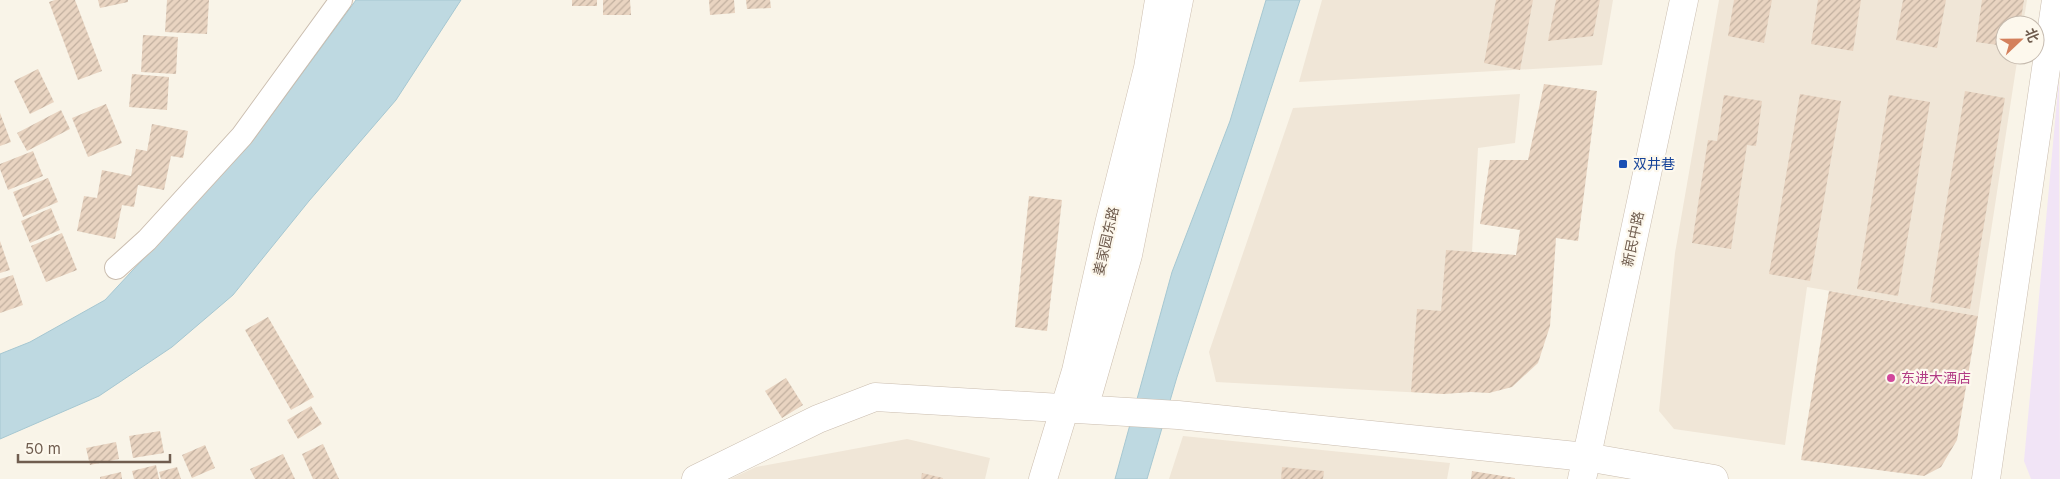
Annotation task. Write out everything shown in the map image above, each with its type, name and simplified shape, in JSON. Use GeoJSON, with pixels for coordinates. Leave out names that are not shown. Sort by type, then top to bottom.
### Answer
{"type":"FeatureCollection","features":[{"type":"Feature","properties":{"kind":"street"},"geometry":{"type":"LineString","coordinates":[[116,268],[146,240],[242,136],[341,0]]}},
{"type":"Feature","properties":{"kind":"street","name":"姜家园东路"},"geometry":{"type":"LineString","coordinates":[[1063,479],[1075,408],[1076,371],[1109,224],[1148,68],[1159,0]]}},
{"type":"Feature","properties":{"kind":"street","name":"姜家园东路"},"geometry":{"type":"LineString","coordinates":[[1043,479],[1075,408],[1128,255],[1179,0]]}},
{"type":"Feature","properties":{"kind":"street","name":"新民中路"},"geometry":{"type":"LineString","coordinates":[[1584,468],[1684,0]]}},
{"type":"Feature","properties":{"kind":"street"},"geometry":{"type":"LineString","coordinates":[[1986,479],[2053,68],[2056,0]]}},
{"type":"Feature","properties":{"kind":"street"},"geometry":{"type":"LineString","coordinates":[[696,479],[818,419],[875,396],[1178,415],[1584,468],[1714,479]]}},
{"type":"Feature","properties":{"kind":"shaded area"},"geometry":{"type":"Polygon","coordinates":[[[1322,0],[1613,0],[1602,65],[1299,82],[1322,0]]]}},
{"type":"Feature","properties":{"kind":"shaded area"},"geometry":{"type":"Polygon","coordinates":[[[1719,0],[2027,0],[2025,15],[1995,15],[1995,65],[2016,65],[1978,316],[1807,287],[1785,445],[1674,429],[1659,411],[1675,253],[1719,0]]]}},
{"type":"Feature","properties":{"kind":"shaded area"},"geometry":{"type":"Polygon","coordinates":[[[2059,78],[2060,479],[2031,479],[2024,461],[2059,78]]]}},
{"type":"Feature","properties":{"kind":"shaded area"},"geometry":{"type":"Polygon","coordinates":[[[1520,94],[1515,143],[1478,148],[1472,252],[1450,313],[1444,394],[1216,382],[1209,352],[1293,108],[1520,94]]]}},
{"type":"Feature","properties":{"kind":"shaded area"},"geometry":{"type":"Polygon","coordinates":[[[1183,436],[1450,463],[1447,479],[1169,479],[1183,436]]]}},
{"type":"Feature","properties":{"kind":"shaded area"},"geometry":{"type":"Polygon","coordinates":[[[907,439],[990,458],[985,479],[730,479],[756,467],[907,439]]]}},
{"type":"Feature","properties":{"kind":"water"},"geometry":{"type":"Polygon","coordinates":[[[356,0],[461,0],[396,100],[309,201],[233,295],[172,347],[99,396],[0,439],[0,354],[30,342],[105,300],[251,143],[356,0]]]}},
{"type":"Feature","properties":{"kind":"water"},"geometry":{"type":"Polygon","coordinates":[[[1266,0],[1300,0],[1177,377],[1147,479],[1115,479],[1172,272],[1230,121],[1266,0]]]}},
{"type":"Feature","properties":{"kind":"building"},"geometry":{"type":"Polygon","coordinates":[[[55,0],[75,0],[102,71],[78,80],[49,2],[55,0]]]}},
{"type":"Feature","properties":{"kind":"building"},"geometry":{"type":"Polygon","coordinates":[[[98,0],[128,0],[128,2],[100,8],[98,0]]]}},
{"type":"Feature","properties":{"kind":"building"},"geometry":{"type":"Polygon","coordinates":[[[167,0],[209,0],[207,34],[165,32],[167,0]]]}},
{"type":"Feature","properties":{"kind":"building"},"geometry":{"type":"Polygon","coordinates":[[[572,0],[597,0],[597,6],[572,6],[572,0]]]}},
{"type":"Feature","properties":{"kind":"building"},"geometry":{"type":"Polygon","coordinates":[[[603,0],[630,0],[631,15],[603,15],[603,0]]]}},
{"type":"Feature","properties":{"kind":"building"},"geometry":{"type":"Polygon","coordinates":[[[709,0],[734,0],[735,13],[710,15],[709,0]]]}},
{"type":"Feature","properties":{"kind":"building"},"geometry":{"type":"Polygon","coordinates":[[[746,0],[770,0],[771,8],[747,9],[746,0]]]}},
{"type":"Feature","properties":{"kind":"building"},"geometry":{"type":"Polygon","coordinates":[[[1496,0],[1533,0],[1520,70],[1484,63],[1496,0]]]}},
{"type":"Feature","properties":{"kind":"building"},"geometry":{"type":"Polygon","coordinates":[[[1556,0],[1600,0],[1593,36],[1548,41],[1556,0]]]}},
{"type":"Feature","properties":{"kind":"building"},"geometry":{"type":"Polygon","coordinates":[[[1734,0],[1772,0],[1764,43],[1728,36],[1734,0]]]}},
{"type":"Feature","properties":{"kind":"building"},"geometry":{"type":"Polygon","coordinates":[[[1818,0],[1861,0],[1853,51],[1811,44],[1818,0]]]}},
{"type":"Feature","properties":{"kind":"building"},"geometry":{"type":"Polygon","coordinates":[[[1903,0],[1946,0],[1937,48],[1896,40],[1903,0]]]}},
{"type":"Feature","properties":{"kind":"building"},"geometry":{"type":"Polygon","coordinates":[[[1982,0],[2024,0],[2022,15],[1995,15],[1995,45],[1976,42],[1982,0]]]}},
{"type":"Feature","properties":{"kind":"building"},"geometry":{"type":"Polygon","coordinates":[[[143,35],[178,37],[176,74],[141,72],[143,35]]]}},
{"type":"Feature","properties":{"kind":"building"},"geometry":{"type":"Polygon","coordinates":[[[38,69],[54,102],[30,114],[14,81],[38,69]]]}},
{"type":"Feature","properties":{"kind":"building"},"geometry":{"type":"Polygon","coordinates":[[[132,74],[169,77],[167,110],[129,107],[132,74]]]}},
{"type":"Feature","properties":{"kind":"building"},"geometry":{"type":"Polygon","coordinates":[[[1544,84],[1597,91],[1578,241],[1556,238],[1550,326],[1538,363],[1512,387],[1489,393],[1444,394],[1411,392],[1417,309],[1441,311],[1446,250],[1516,255],[1520,230],[1480,224],[1490,160],[1528,160],[1544,84]]]}},
{"type":"Feature","properties":{"kind":"building"},"geometry":{"type":"Polygon","coordinates":[[[1965,91],[2005,98],[1970,309],[1930,302],[1965,91]]]}},
{"type":"Feature","properties":{"kind":"building"},"geometry":{"type":"Polygon","coordinates":[[[1800,94],[1841,101],[1810,281],[1769,274],[1800,94]]]}},
{"type":"Feature","properties":{"kind":"building"},"geometry":{"type":"Polygon","coordinates":[[[1724,95],[1762,101],[1756,146],[1747,145],[1731,249],[1692,243],[1708,140],[1717,141],[1724,95]]]}},
{"type":"Feature","properties":{"kind":"building"},"geometry":{"type":"Polygon","coordinates":[[[1889,95],[1930,102],[1898,296],[1857,289],[1889,95]]]}},
{"type":"Feature","properties":{"kind":"building"},"geometry":{"type":"Polygon","coordinates":[[[106,104],[122,143],[88,157],[72,118],[106,104]]]}},
{"type":"Feature","properties":{"kind":"building"},"geometry":{"type":"Polygon","coordinates":[[[61,110],[70,129],[27,151],[17,133],[61,110]]]}},
{"type":"Feature","properties":{"kind":"building"},"geometry":{"type":"Polygon","coordinates":[[[0,113],[11,142],[0,146],[0,113]]]}},
{"type":"Feature","properties":{"kind":"building"},"geometry":{"type":"Polygon","coordinates":[[[152,124],[188,131],[183,158],[171,156],[164,190],[138,185],[134,207],[122,205],[115,239],[77,231],[84,196],[97,198],[102,170],[131,176],[136,149],[147,151],[152,124]]]}},
{"type":"Feature","properties":{"kind":"building"},"geometry":{"type":"Polygon","coordinates":[[[33,151],[43,176],[8,190],[0,164],[33,151]]]}},
{"type":"Feature","properties":{"kind":"building"},"geometry":{"type":"Polygon","coordinates":[[[48,178],[58,202],[23,217],[13,192],[48,178]]]}},
{"type":"Feature","properties":{"kind":"building"},"geometry":{"type":"Polygon","coordinates":[[[1029,196],[1062,200],[1047,331],[1015,327],[1029,196]]]}},
{"type":"Feature","properties":{"kind":"building"},"geometry":{"type":"Polygon","coordinates":[[[51,208],[60,230],[30,243],[21,221],[51,208]]]}},
{"type":"Feature","properties":{"kind":"building"},"geometry":{"type":"Polygon","coordinates":[[[62,233],[77,270],[46,282],[31,246],[62,233]]]}},
{"type":"Feature","properties":{"kind":"building"},"geometry":{"type":"Polygon","coordinates":[[[0,241],[10,270],[0,273],[0,241]]]}},
{"type":"Feature","properties":{"kind":"building"},"geometry":{"type":"Polygon","coordinates":[[[13,275],[23,305],[0,313],[0,279],[13,275]]]}},
{"type":"Feature","properties":{"kind":"building","name":"东进大酒店"},"geometry":{"type":"Polygon","coordinates":[[[1829,291],[1978,316],[1957,440],[1941,467],[1924,476],[1801,460],[1829,291]]]}},
{"type":"Feature","properties":{"kind":"building"},"geometry":{"type":"Polygon","coordinates":[[[268,317],[314,397],[291,410],[245,330],[268,317]]]}},
{"type":"Feature","properties":{"kind":"building"},"geometry":{"type":"Polygon","coordinates":[[[786,378],[803,405],[782,418],[765,391],[786,378]]]}},
{"type":"Feature","properties":{"kind":"building"},"geometry":{"type":"Polygon","coordinates":[[[311,406],[322,424],[298,439],[287,420],[311,406]]]}},
{"type":"Feature","properties":{"kind":"building"},"geometry":{"type":"Polygon","coordinates":[[[160,431],[164,453],[133,458],[129,436],[160,431]]]}},
{"type":"Feature","properties":{"kind":"building"},"geometry":{"type":"Polygon","coordinates":[[[116,442],[119,459],[90,465],[86,448],[116,442]]]}},
{"type":"Feature","properties":{"kind":"building"},"geometry":{"type":"Polygon","coordinates":[[[323,444],[339,479],[313,479],[302,454],[323,444]]]}},
{"type":"Feature","properties":{"kind":"building"},"geometry":{"type":"Polygon","coordinates":[[[205,445],[215,468],[192,478],[182,455],[205,445]]]}},
{"type":"Feature","properties":{"kind":"building"},"geometry":{"type":"Polygon","coordinates":[[[283,454],[295,479],[255,479],[250,469],[283,454]]]}},
{"type":"Feature","properties":{"kind":"building"},"geometry":{"type":"Polygon","coordinates":[[[156,465],[159,479],[134,479],[132,471],[156,465]]]}},
{"type":"Feature","properties":{"kind":"building"},"geometry":{"type":"Polygon","coordinates":[[[177,467],[181,479],[161,479],[159,472],[177,467]]]}},
{"type":"Feature","properties":{"kind":"building"},"geometry":{"type":"Polygon","coordinates":[[[1282,467],[1324,471],[1323,479],[1281,479],[1282,467]]]}},
{"type":"Feature","properties":{"kind":"building"},"geometry":{"type":"Polygon","coordinates":[[[1472,471],[1515,478],[1515,479],[1471,479],[1472,471]]]}},
{"type":"Feature","properties":{"kind":"building"},"geometry":{"type":"Polygon","coordinates":[[[121,472],[122,479],[100,479],[100,477],[121,472]]]}},
{"type":"Feature","properties":{"kind":"building"},"geometry":{"type":"Polygon","coordinates":[[[922,473],[943,478],[943,479],[921,479],[922,473]]]}},
{"type":"Feature","properties":{"kind":"place","name":"双井巷"},"geometry":{"type":"Point","coordinates":[1623,164]}},
{"type":"Feature","properties":{"kind":"place","name":"东进大酒店"},"geometry":{"type":"Point","coordinates":[1891,378]}}]}
